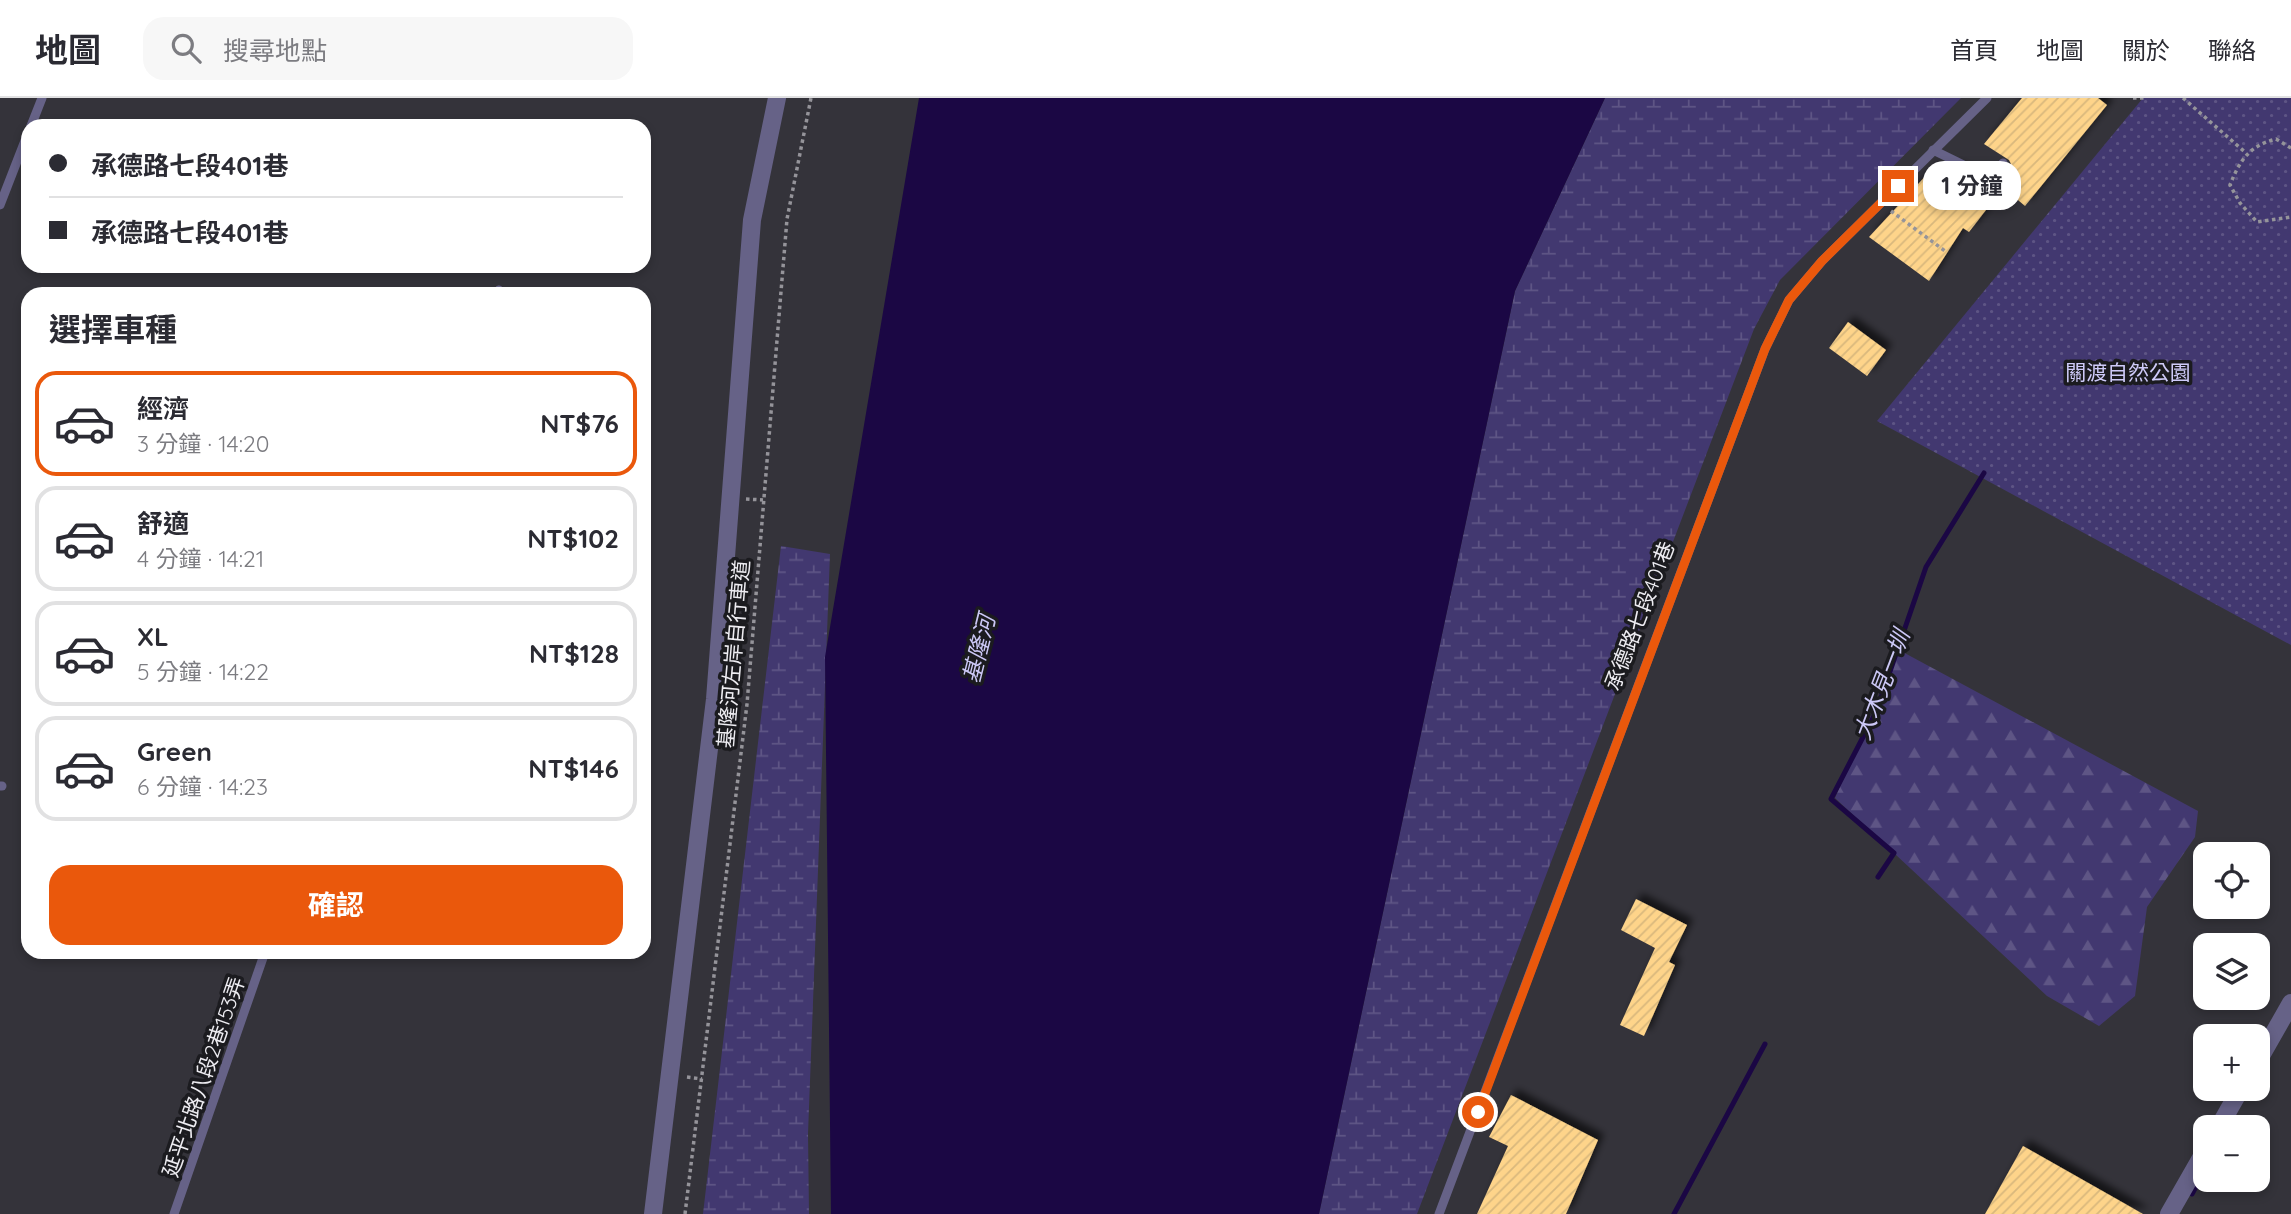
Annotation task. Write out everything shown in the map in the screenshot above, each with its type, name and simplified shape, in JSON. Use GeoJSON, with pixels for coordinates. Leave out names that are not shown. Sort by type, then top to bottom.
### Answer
{"type":"FeatureCollection","features":[{"type":"Feature","properties":{"kind":"street"},"geometry":{"type":"LineString","coordinates":[[653,1214],[715,699],[752,220],[777,98]]}},
{"type":"Feature","properties":{"kind":"street"},"geometry":{"type":"LineString","coordinates":[[2270,1040],[2291,1003]]}},
{"type":"Feature","properties":{"kind":"street"},"geometry":{"type":"LineString","coordinates":[[2169,1214],[2193,1172]]}},
{"type":"Feature","properties":{"kind":"lane"},"geometry":{"type":"LineString","coordinates":[[34,119],[41,98]]}},
{"type":"Feature","properties":{"kind":"lane","name":"承德路七段401巷"},"geometry":{"type":"LineString","coordinates":[[1439,1214],[1765,349],[1789,300],[1822,261],[1987,98]]}},
{"type":"Feature","properties":{"kind":"lane"},"geometry":{"type":"LineString","coordinates":[[1933,150],[1990,178],[2000,194],[1998,205]]}},
{"type":"Feature","properties":{"kind":"lane"},"geometry":{"type":"LineString","coordinates":[[0,205],[21,151]]}},
{"type":"Feature","properties":{"kind":"lane"},"geometry":{"type":"LineString","coordinates":[[1990,178],[2003,163]]}},
{"type":"Feature","properties":{"kind":"lane","name":"延平北路八段2巷153弄"},"geometry":{"type":"LineString","coordinates":[[174,1214],[263,959]]}},
{"type":"Feature","properties":{"kind":"path","name":"基隆河左岸自行車道"},"geometry":{"type":"LineString","coordinates":[[685,1214],[747,704],[786,219],[811,98]]}},
{"type":"Feature","properties":{"kind":"path"},"geometry":{"type":"LineString","coordinates":[[2133,98],[2144,98]]}},
{"type":"Feature","properties":{"kind":"path"},"geometry":{"type":"LineString","coordinates":[[2183,98],[2246,153]]}},
{"type":"Feature","properties":{"kind":"path"},"geometry":{"type":"LineString","coordinates":[[2291,148],[2276,139],[2259,144],[2246,153],[2230,185],[2240,203],[2257,222],[2291,217]]}},
{"type":"Feature","properties":{"kind":"path"},"geometry":{"type":"LineString","coordinates":[[1880,203],[1945,251]]}},
{"type":"Feature","properties":{"kind":"green space"},"geometry":{"type":"Polygon","coordinates":[[[1605,98],[1961,98],[1780,280],[1754,329],[1417,1214],[1319,1214],[1515,291],[1605,98]]]}},
{"type":"Feature","properties":{"kind":"green space","name":"關渡自然公園"},"geometry":{"type":"Polygon","coordinates":[[[2143,98],[2291,98],[2291,645],[1877,421],[2143,98]]]}},
{"type":"Feature","properties":{"kind":"green space"},"geometry":{"type":"Polygon","coordinates":[[[781,546],[830,554],[808,1134],[809,1214],[703,1214],[781,546]]]}},
{"type":"Feature","properties":{"kind":"green space"},"geometry":{"type":"Polygon","coordinates":[[[1899,650],[2198,811],[2195,837],[2147,907],[2135,996],[2099,1026],[2047,996],[1835,798],[1899,650]]]}},
{"type":"Feature","properties":{"kind":"water","name":"基隆河"},"geometry":{"type":"Polygon","coordinates":[[[919,98],[1605,98],[1515,291],[1319,1214],[831,1214],[825,657],[919,98]]]}},
{"type":"Feature","properties":{"kind":"building"},"geometry":{"type":"Polygon","coordinates":[[[2022,98],[2098,98],[2107,105],[2025,206],[2006,190],[1999,179],[2011,164],[2009,160],[1984,144],[2022,98]]]}},
{"type":"Feature","properties":{"kind":"building"},"geometry":{"type":"Polygon","coordinates":[[[1933,168],[1945,178],[1954,168],[1976,179],[1989,190],[1978,204],[1986,210],[1969,232],[1963,228],[1929,281],[1869,237],[1933,168]]]}},
{"type":"Feature","properties":{"kind":"building"},"geometry":{"type":"Polygon","coordinates":[[[1848,322],[1886,350],[1867,376],[1829,348],[1848,322]]]}},
{"type":"Feature","properties":{"kind":"building"},"geometry":{"type":"Polygon","coordinates":[[[1636,899],[1687,925],[1669,962],[1675,965],[1644,1036],[1620,1025],[1655,948],[1621,930],[1636,899]]]}},
{"type":"Feature","properties":{"kind":"building"},"geometry":{"type":"Polygon","coordinates":[[[1511,1095],[1598,1140],[1566,1214],[1477,1214],[1508,1146],[1489,1137],[1511,1095]]]}},
{"type":"Feature","properties":{"kind":"building"},"geometry":{"type":"Polygon","coordinates":[[[2023,1146],[2143,1214],[1985,1214],[2023,1146]]]}},
{"type":"Feature","properties":{"kind":"waterway","name":"大木見一圳"},"geometry":{"type":"LineString","coordinates":[[1878,877],[1894,853],[1831,799],[1876,712],[1926,567],[1984,473]]}},
{"type":"Feature","properties":{"kind":"waterway","name":"大木見一圳"},"geometry":{"type":"LineString","coordinates":[[1674,1214],[1765,1044]]}},
{"type":"Feature","properties":{"kind":"route"},"geometry":{"type":"LineString","coordinates":[[1478,1112],[1765,349],[1789,300],[1822,261],[1898,186]]}}]}
